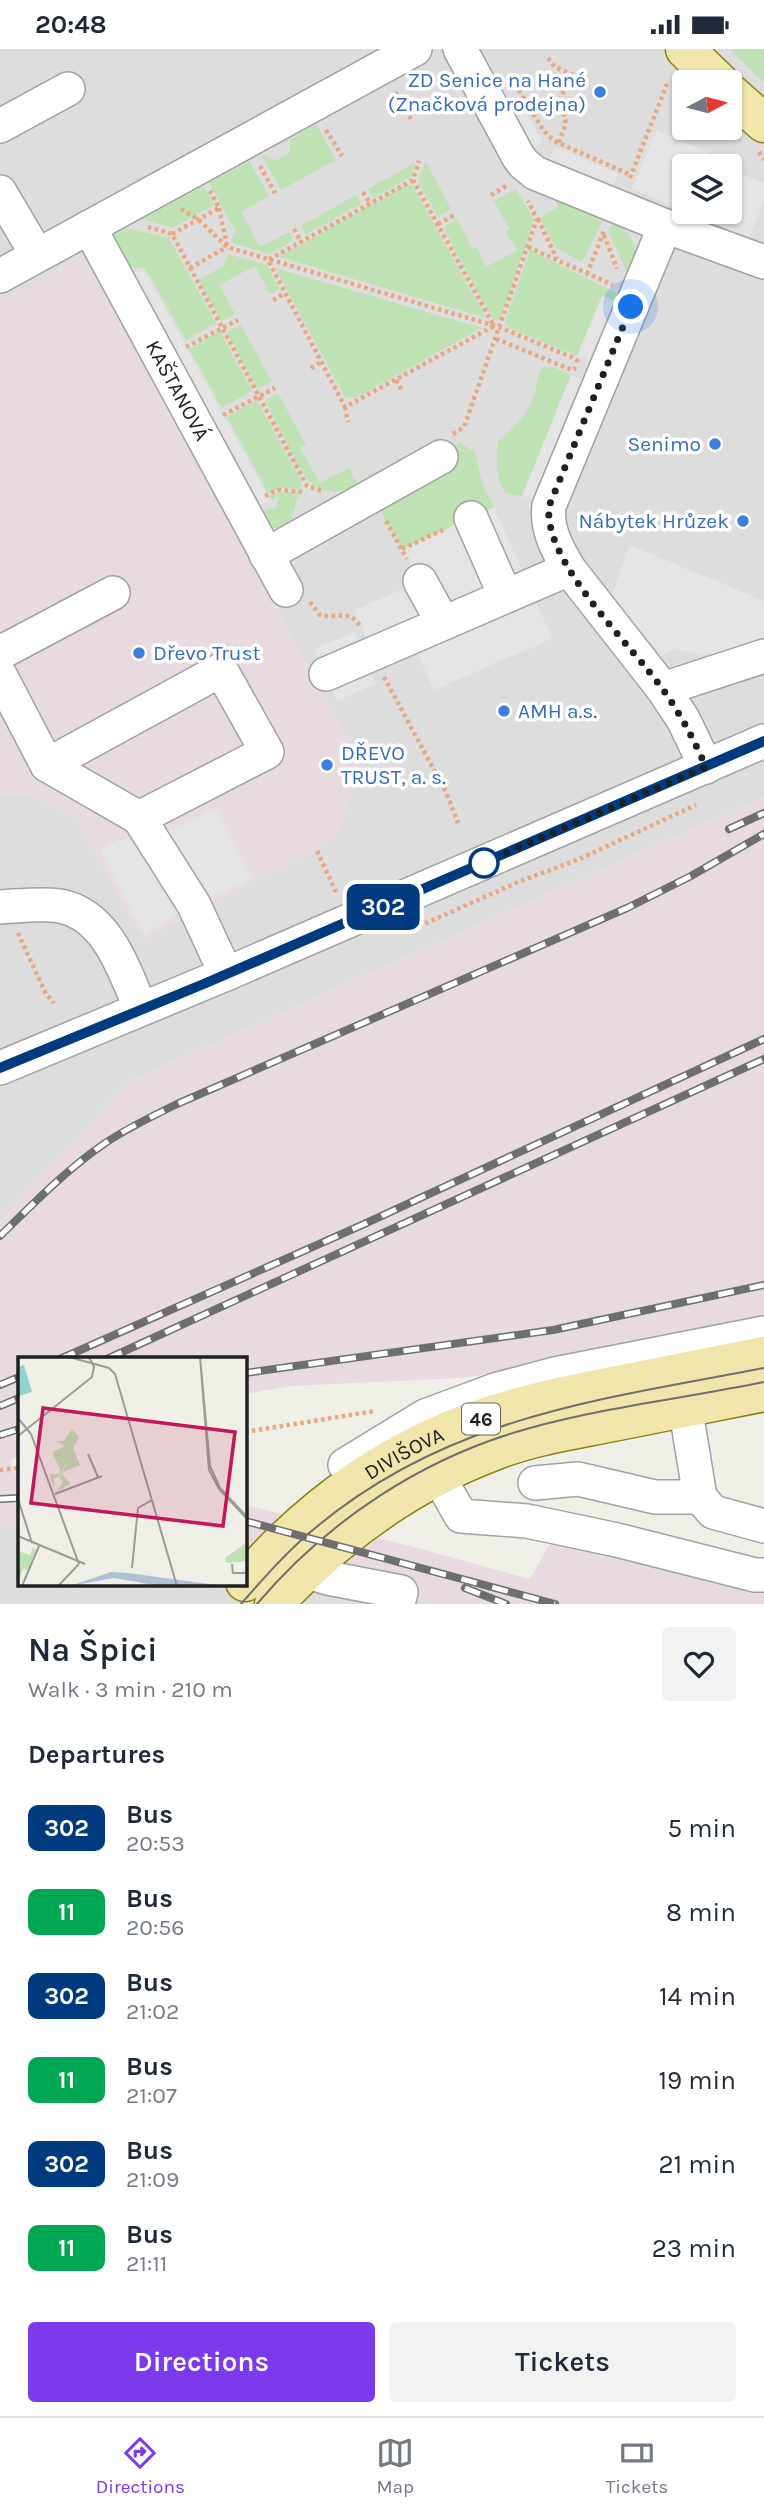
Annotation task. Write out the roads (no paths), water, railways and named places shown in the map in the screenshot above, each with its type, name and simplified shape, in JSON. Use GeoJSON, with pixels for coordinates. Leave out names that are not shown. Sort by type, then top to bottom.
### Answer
{"type":"FeatureCollection","features":[{"type":"Feature","properties":{"kind":"main road"},"geometry":{"type":"LineString","coordinates":[[685,49],[707,70]]}},
{"type":"Feature","properties":{"kind":"main road","name":"DIVIŠOVA"},"geometry":{"type":"LineString","coordinates":[[683,1390],[764,1356]]}},
{"type":"Feature","properties":{"kind":"main road","name":"DIVIŠOVA"},"geometry":{"type":"LineString","coordinates":[[274,1604],[305,1571],[374,1513],[473,1422],[526,1405],[683,1390],[764,1392]]}},
{"type":"Feature","properties":{"kind":"main road","name":"DIVIŠOVA"},"geometry":{"type":"LineString","coordinates":[[250,1576],[317,1509],[354,1482],[429,1461]]}},
{"type":"Feature","properties":{"kind":"main road","name":"DIVIŠOVA"},"geometry":{"type":"LineString","coordinates":[[226,1604],[241,1587]]}},
{"type":"Feature","properties":{"kind":"street"},"geometry":{"type":"LineString","coordinates":[[0,276],[415,49]]}},
{"type":"Feature","properties":{"kind":"street"},"geometry":{"type":"LineString","coordinates":[[460,49],[519,156],[529,169],[665,226],[764,263]]}},
{"type":"Feature","properties":{"kind":"street"},"geometry":{"type":"LineString","coordinates":[[0,126],[68,89]]}},
{"type":"Feature","properties":{"kind":"street"},"geometry":{"type":"LineString","coordinates":[[0,192],[37,255]]}},
{"type":"Feature","properties":{"kind":"street"},"geometry":{"type":"LineString","coordinates":[[665,226],[549,506],[548,515],[553,539],[569,569],[663,689],[683,719],[706,767]]}},
{"type":"Feature","properties":{"kind":"street","name":"KAŠTANOVÁ"},"geometry":{"type":"LineString","coordinates":[[89,227],[286,590]]}},
{"type":"Feature","properties":{"kind":"street"},"geometry":{"type":"LineString","coordinates":[[266,555],[371,496],[443,448]]}},
{"type":"Feature","properties":{"kind":"street"},"geometry":{"type":"LineString","coordinates":[[471,518],[505,595]]}},
{"type":"Feature","properties":{"kind":"street"},"geometry":{"type":"LineString","coordinates":[[326,674],[569,569]]}},
{"type":"Feature","properties":{"kind":"street"},"geometry":{"type":"LineString","coordinates":[[420,581],[443,623]]}},
{"type":"Feature","properties":{"kind":"street"},"geometry":{"type":"LineString","coordinates":[[0,653],[113,593]]}},
{"type":"Feature","properties":{"kind":"street"},"geometry":{"type":"LineString","coordinates":[[663,689],[764,656]]}},
{"type":"Feature","properties":{"kind":"street"},"geometry":{"type":"LineString","coordinates":[[47,765],[221,670],[267,752],[139,818]]}},
{"type":"Feature","properties":{"kind":"street"},"geometry":{"type":"LineString","coordinates":[[0,675],[47,765],[139,818],[194,905],[226,974]]}},
{"type":"Feature","properties":{"kind":"street"},"geometry":{"type":"LineString","coordinates":[[0,1068],[226,974],[764,741]]}},
{"type":"Feature","properties":{"kind":"street"},"geometry":{"type":"LineString","coordinates":[[7,919],[60,906],[74,910],[93,922],[114,951],[141,1009]]}},
{"type":"Feature","properties":{"kind":"street"},"geometry":{"type":"LineString","coordinates":[[345,1465],[425,1416],[495,1390],[555,1374],[764,1333]]}},
{"type":"Feature","properties":{"kind":"street"},"geometry":{"type":"LineString","coordinates":[[683,1390],[700,1497],[713,1512],[764,1526]]}},
{"type":"Feature","properties":{"kind":"street"},"geometry":{"type":"LineString","coordinates":[[429,1461],[461,1515],[527,1521],[617,1540],[755,1575],[764,1574]]}},
{"type":"Feature","properties":{"kind":"street"},"geometry":{"type":"LineString","coordinates":[[535,1483],[578,1479],[655,1497],[700,1497]]}},
{"type":"Feature","properties":{"kind":"street"},"geometry":{"type":"LineString","coordinates":[[250,1576],[305,1571],[401,1592],[397,1604]]}},
{"type":"Feature","properties":{"kind":"tram line"},"geometry":{"type":"LineString","coordinates":[[241,1604],[298,1543],[358,1496],[411,1464],[466,1439],[581,1404],[764,1368]]}},
{"type":"Feature","properties":{"kind":"tram line"},"geometry":{"type":"LineString","coordinates":[[257,1604],[315,1545],[347,1519],[380,1495],[453,1456],[491,1440],[559,1421],[764,1382]]}},
{"type":"Feature","properties":{"kind":"railway"},"geometry":{"type":"LineString","coordinates":[[729,829],[764,813]]}},
{"type":"Feature","properties":{"kind":"railway"},"geometry":{"type":"LineString","coordinates":[[0,1236],[87,1156],[138,1123],[627,908],[691,876],[764,834]]}},
{"type":"Feature","properties":{"kind":"railway"},"geometry":{"type":"LineString","coordinates":[[65,1357],[362,1225],[764,1039]]}},
{"type":"Feature","properties":{"kind":"railway"},"geometry":{"type":"LineString","coordinates":[[111,1357],[764,1059]]}},
{"type":"Feature","properties":{"kind":"railway"},"geometry":{"type":"LineString","coordinates":[[247,1373],[553,1330],[764,1285]]}},
{"type":"Feature","properties":{"kind":"railway"},"geometry":{"type":"LineString","coordinates":[[0,1385],[18,1377]]}},
{"type":"Feature","properties":{"kind":"railway"},"geometry":{"type":"LineString","coordinates":[[0,1406],[18,1398]]}},
{"type":"Feature","properties":{"kind":"railway"},"geometry":{"type":"LineString","coordinates":[[0,1435],[18,1429]]}},
{"type":"Feature","properties":{"kind":"railway"},"geometry":{"type":"LineString","coordinates":[[0,1499],[18,1498]]}},
{"type":"Feature","properties":{"kind":"railway"},"geometry":{"type":"LineString","coordinates":[[247,1522],[555,1604]]}},
{"type":"Feature","properties":{"kind":"railway"},"geometry":{"type":"LineString","coordinates":[[465,1588],[506,1604]]}},
{"type":"Feature","properties":{"kind":"place","name":"ZD Senice na Hané (Značková prodejna)"},"geometry":{"type":"Point","coordinates":[600,92]}},
{"type":"Feature","properties":{"kind":"place","name":"Senimo"},"geometry":{"type":"Point","coordinates":[715,444]}},
{"type":"Feature","properties":{"kind":"place","name":"Nábytek Hrůzek"},"geometry":{"type":"Point","coordinates":[743,521]}},
{"type":"Feature","properties":{"kind":"place","name":"Dřevo Trust"},"geometry":{"type":"Point","coordinates":[139,653]}},
{"type":"Feature","properties":{"kind":"place","name":"AMH a.s."},"geometry":{"type":"Point","coordinates":[504,711]}},
{"type":"Feature","properties":{"kind":"place","name":"DŘEVO TRUST, a. s."},"geometry":{"type":"Point","coordinates":[327,765]}}]}
